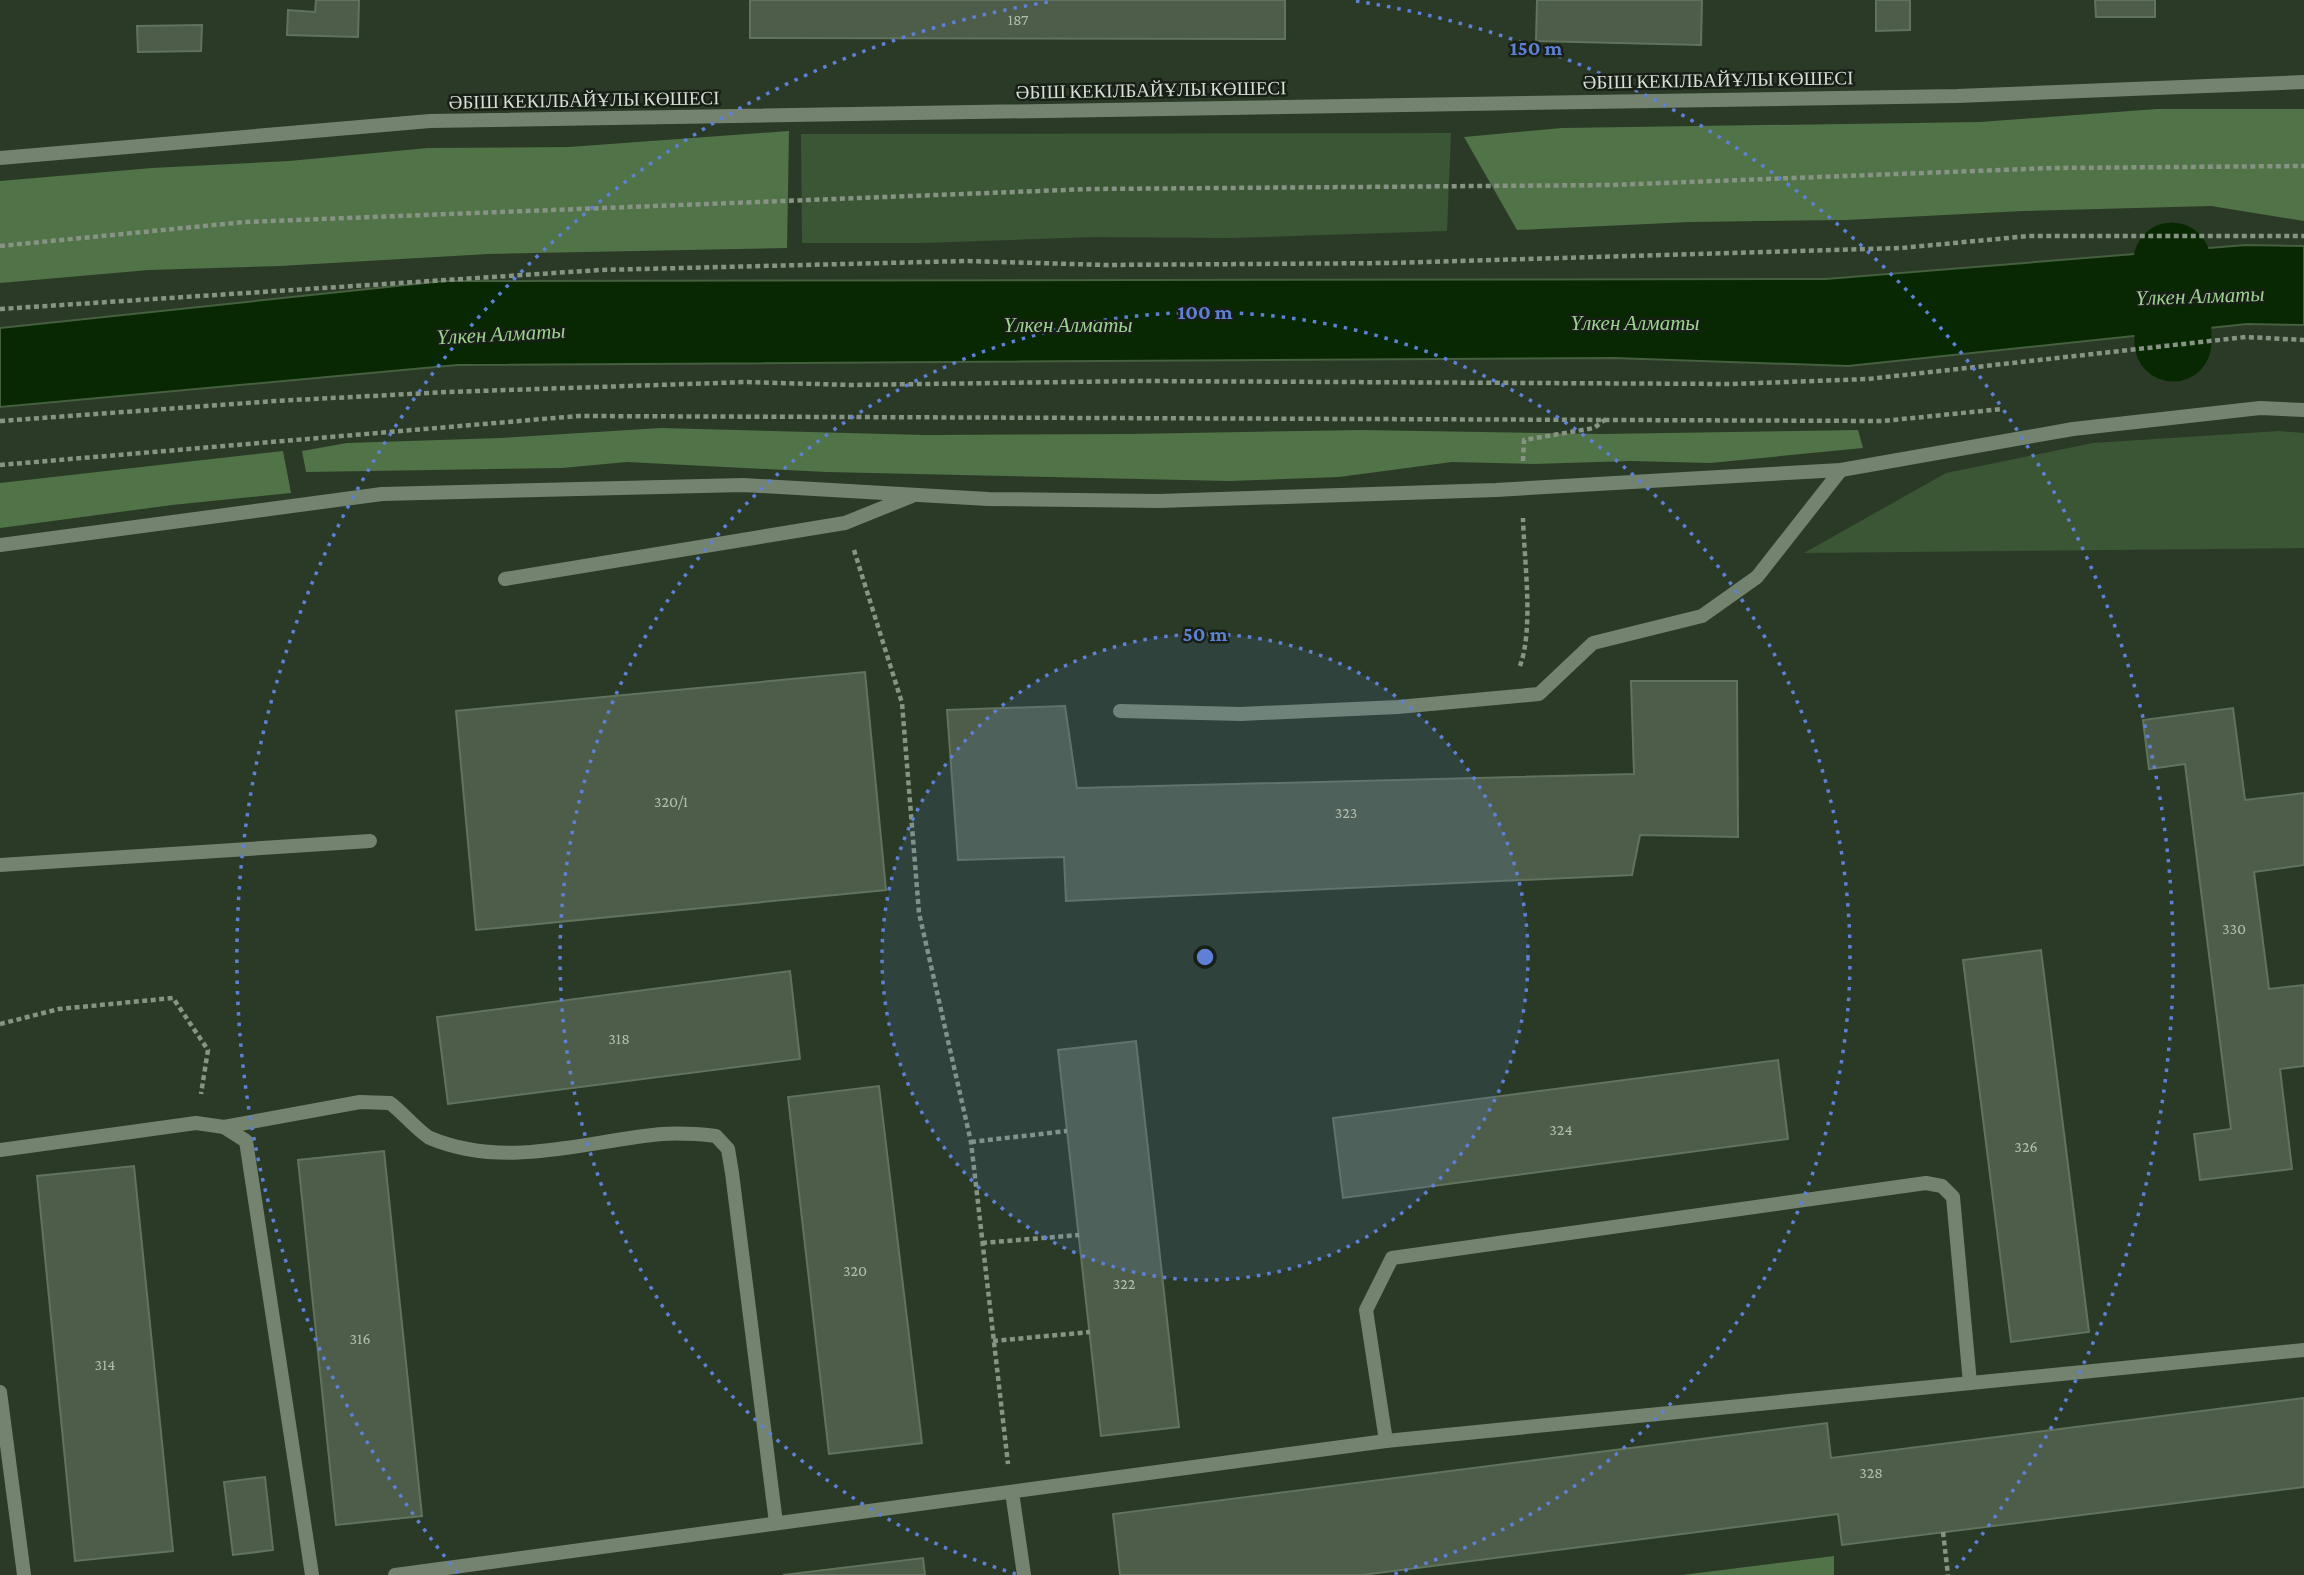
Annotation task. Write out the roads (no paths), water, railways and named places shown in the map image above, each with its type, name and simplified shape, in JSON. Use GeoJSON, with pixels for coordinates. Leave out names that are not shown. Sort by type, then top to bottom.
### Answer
{"type":"FeatureCollection","features":[{"type":"Feature","properties":{"kind":"street","name":"ӘБІШ КЕКІЛБАЙҰЛЫ КӨШЕСІ"},"geometry":{"type":"LineString","coordinates":[[0,158],[430,121],[1957,96],[2304,82]]}},
{"type":"Feature","properties":{"kind":"street"},"geometry":{"type":"LineString","coordinates":[[0,545],[382,494],[743,485],[988,499],[1159,500],[1522,488],[1841,470],[2073,429],[2260,408],[2304,410]]}},
{"type":"Feature","properties":{"kind":"street"},"geometry":{"type":"LineString","coordinates":[[1120,711],[1268,713],[1398,707],[1539,694],[1593,643],[1702,616],[1758,577],[1841,470]]}},
{"type":"Feature","properties":{"kind":"street"},"geometry":{"type":"LineString","coordinates":[[505,579],[845,523],[917,495]]}},
{"type":"Feature","properties":{"kind":"street"},"geometry":{"type":"LineString","coordinates":[[0,865],[370,841]]}},
{"type":"Feature","properties":{"kind":"street"},"geometry":{"type":"LineString","coordinates":[[0,1150],[196,1123],[224,1127],[360,1101],[390,1102],[427,1137],[459,1146],[507,1153],[560,1150],[662,1134],[716,1136],[728,1149],[732,1172],[776,1524]]}},
{"type":"Feature","properties":{"kind":"street"},"geometry":{"type":"LineString","coordinates":[[224,1127],[246,1141],[312,1575]]}},
{"type":"Feature","properties":{"kind":"street"},"geometry":{"type":"LineString","coordinates":[[1386,1441],[1366,1310],[1392,1258],[1926,1183],[1942,1186],[1953,1197],[1970,1383]]}},
{"type":"Feature","properties":{"kind":"street"},"geometry":{"type":"LineString","coordinates":[[395,1575],[1386,1441],[2304,1350]]}},
{"type":"Feature","properties":{"kind":"street"},"geometry":{"type":"LineString","coordinates":[[0,1392],[24,1575]]}},
{"type":"Feature","properties":{"kind":"street"},"geometry":{"type":"LineString","coordinates":[[1012,1492],[1024,1575]]}},
{"type":"Feature","properties":{"kind":"water","name":"Үлкен Алматы"},"geometry":{"type":"Polygon","coordinates":[[[2246,245],[2304,246],[2304,325],[2247,324],[1848,366],[1614,358],[457,365],[0,407],[0,328],[444,281],[1826,279],[2246,245]]]}},
{"type":"Feature","properties":{"kind":"waterway","name":"Үлкен Алматы"},"geometry":{"type":"LineString","coordinates":[[2172,261],[2173,343]]}}]}
